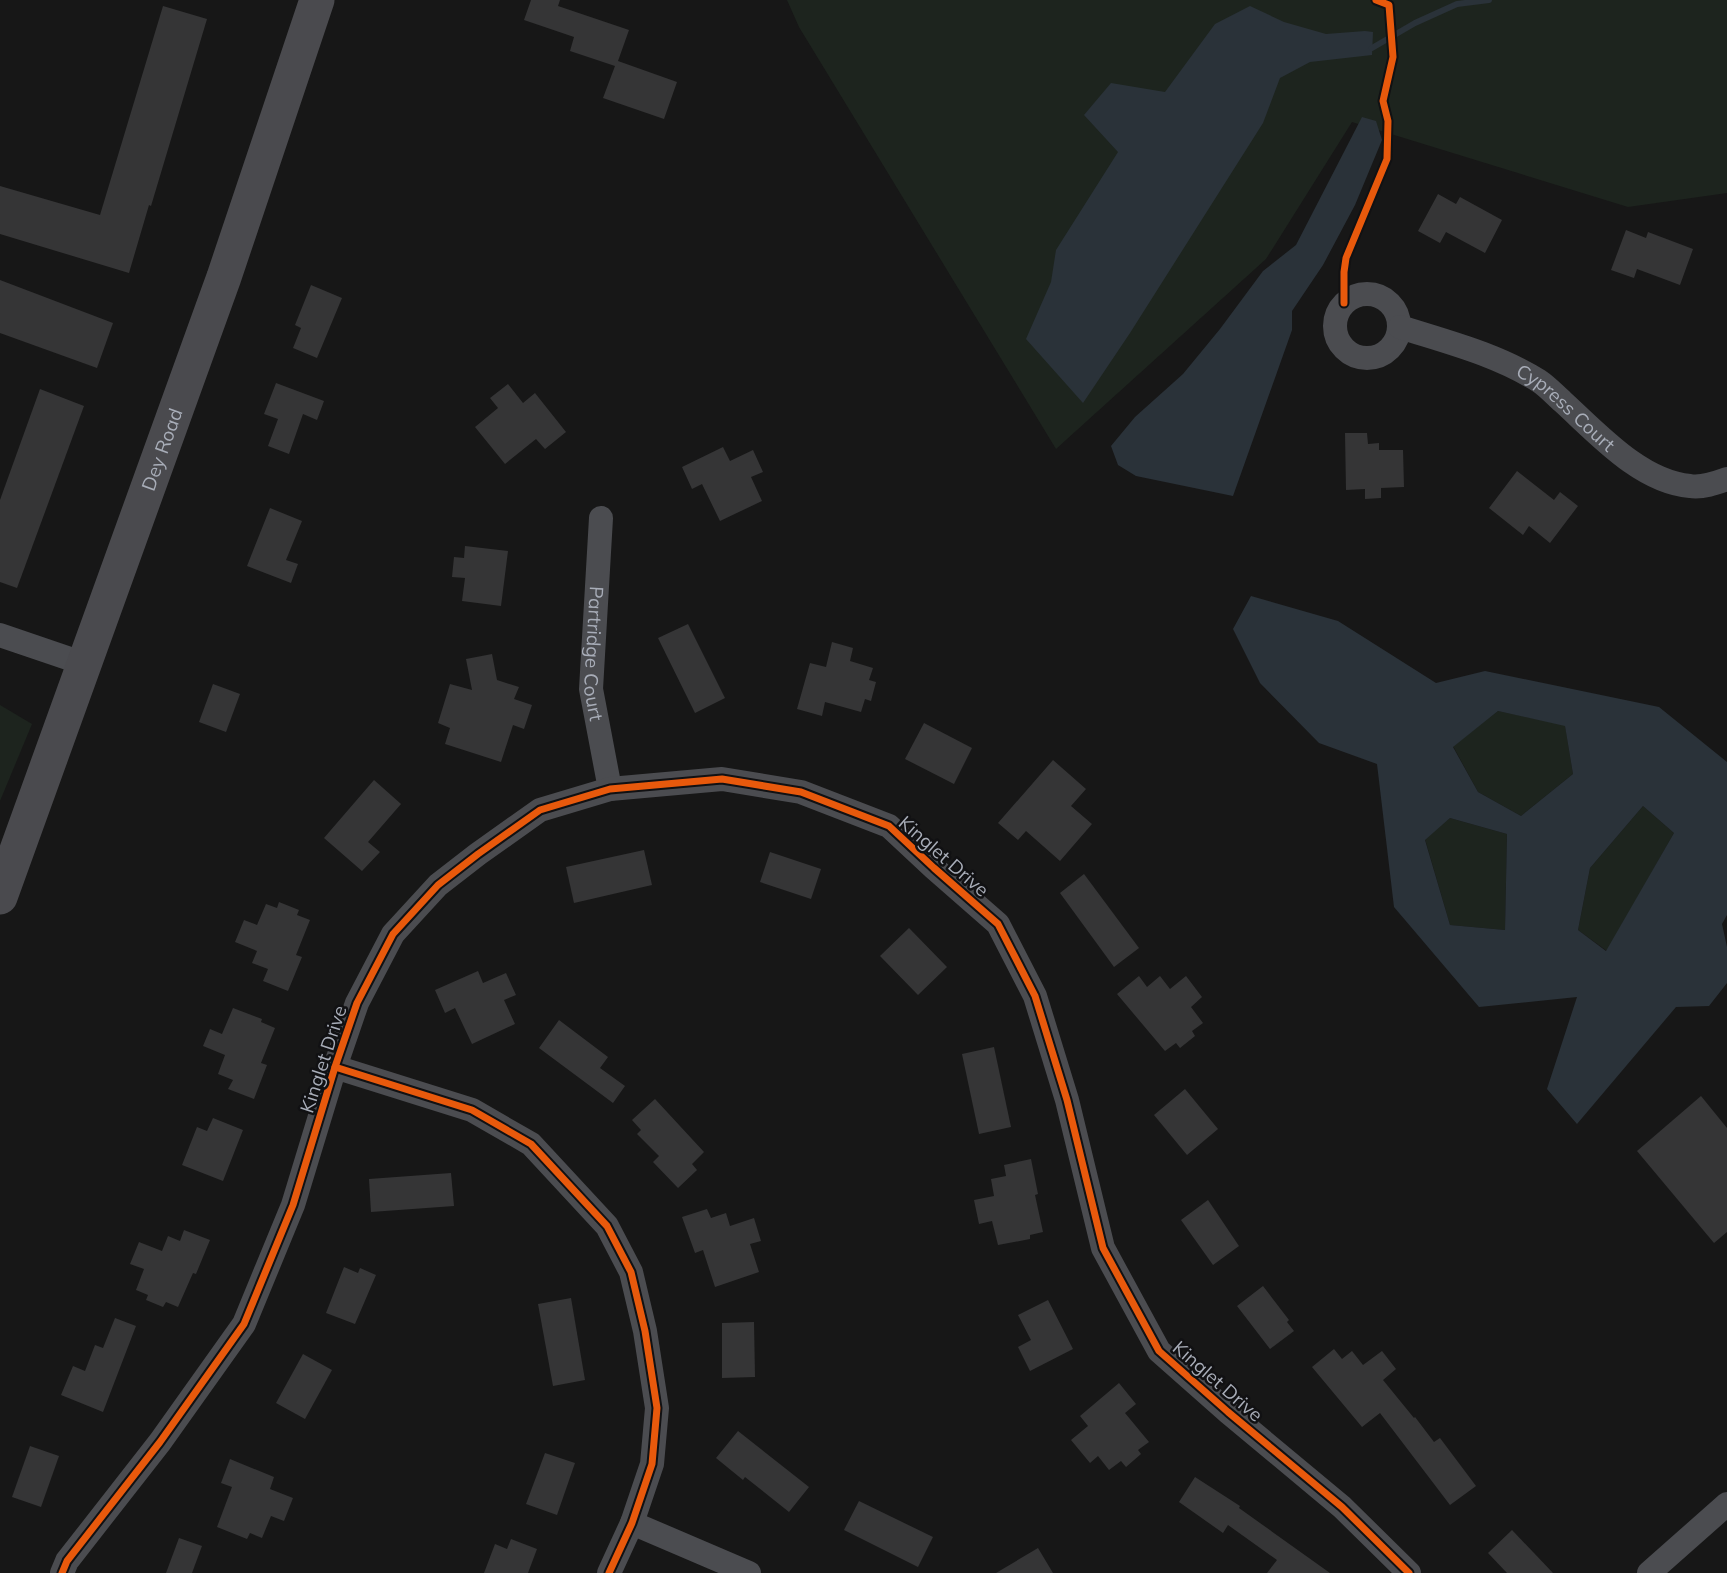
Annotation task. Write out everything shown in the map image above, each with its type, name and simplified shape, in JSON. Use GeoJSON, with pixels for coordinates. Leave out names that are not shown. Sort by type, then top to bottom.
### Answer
{"type":"FeatureCollection","features":[{"type":"Feature","properties":{"kind":"main road","name":"Dey Road"},"geometry":{"type":"LineString","coordinates":[[0,897],[223,277],[311,2]]}},
{"type":"Feature","properties":{"kind":"street","name":"Cypress Court"},"geometry":{"type":"LineString","coordinates":[[1399,327],[1482,352],[1518,369],[1541,383],[1621,454],[1644,470],[1672,483],[1693,487],[1727,479]]}},
{"type":"Feature","properties":{"kind":"street","name":"Partridge Court"},"geometry":{"type":"LineString","coordinates":[[601,518],[591,689],[610,789]]}},
{"type":"Feature","properties":{"kind":"street"},"geometry":{"type":"LineString","coordinates":[[0,635],[85,664]]}},
{"type":"Feature","properties":{"kind":"street","name":"Kinglet Drive"},"geometry":{"type":"LineString","coordinates":[[62,1573],[67,1561],[160,1442],[244,1324],[293,1205],[357,1003],[393,934],[438,886],[540,810],[610,789],[722,779],[801,792],[889,826],[998,924],[1035,996],[1067,1100],[1103,1248],[1159,1351],[1342,1507],[1409,1573]]}},
{"type":"Feature","properties":{"kind":"street"},"geometry":{"type":"LineString","coordinates":[[335,1067],[472,1110],[531,1144],[607,1226],[631,1272],[645,1331],[657,1408],[652,1464],[632,1523],[609,1573]]}},
{"type":"Feature","properties":{"kind":"street"},"geometry":{"type":"LineString","coordinates":[[1649,1573],[1727,1504]]}},
{"type":"Feature","properties":{"kind":"street"},"geometry":{"type":"LineString","coordinates":[[632,1523],[749,1573]]}},
{"type":"Feature","properties":{"kind":"shaded area"},"geometry":{"type":"Polygon","coordinates":[[[787,0],[1727,0],[1727,193],[1628,207],[1352,122],[1266,259],[1056,449],[799,27],[787,0]]]}},
{"type":"Feature","properties":{"kind":"shaded area"},"geometry":{"type":"Polygon","coordinates":[[[1250,6],[1284,22],[1326,34],[1373,32],[1372,55],[1310,62],[1280,78],[1263,123],[1083,403],[1026,339],[1051,282],[1056,250],[1118,152],[1084,115],[1111,83],[1165,92],[1215,24],[1250,6]]]}},
{"type":"Feature","properties":{"kind":"shaded area"},"geometry":{"type":"Polygon","coordinates":[[[1362,117],[1376,121],[1382,140],[1355,205],[1323,265],[1292,311],[1292,330],[1233,496],[1136,476],[1118,465],[1111,446],[1135,417],[1183,374],[1263,271],[1296,245],[1362,117]]]}},
{"type":"Feature","properties":{"kind":"shaded area"},"geometry":{"type":"Polygon","coordinates":[[[1251,596],[1338,621],[1436,683],[1485,671],[1659,707],[1727,762],[1727,915],[1722,924],[1727,947],[1727,983],[1709,1006],[1676,1007],[1577,1124],[1547,1089],[1577,997],[1479,1007],[1394,907],[1377,764],[1319,743],[1260,683],[1233,629],[1251,596]],[[1498,711],[1453,747],[1478,792],[1521,816],[1573,774],[1565,726],[1498,711]],[[1643,806],[1590,868],[1578,930],[1606,951],[1674,833],[1643,806]],[[1450,818],[1425,840],[1450,925],[1505,930],[1507,834],[1450,818]]]}},
{"type":"Feature","properties":{"kind":"shaded area"},"geometry":{"type":"Polygon","coordinates":[[[0,705],[32,724],[0,801],[0,705]]]}},
{"type":"Feature","properties":{"kind":"shaded area"},"geometry":{"type":"Polygon","coordinates":[[[1498,711],[1565,725],[1573,774],[1521,816],[1478,792],[1453,746],[1498,711]]]}},
{"type":"Feature","properties":{"kind":"shaded area"},"geometry":{"type":"Polygon","coordinates":[[[1643,806],[1674,833],[1607,951],[1578,930],[1590,868],[1643,806]]]}},
{"type":"Feature","properties":{"kind":"shaded area"},"geometry":{"type":"Polygon","coordinates":[[[1450,818],[1507,834],[1505,930],[1450,925],[1425,839],[1450,818]]]}},
{"type":"Feature","properties":{"kind":"building"},"geometry":{"type":"Polygon","coordinates":[[[531,0],[560,0],[558,6],[629,30],[618,61],[677,82],[664,119],[603,98],[615,66],[570,51],[574,37],[524,20],[531,0]]]}},
{"type":"Feature","properties":{"kind":"building"},"geometry":{"type":"Polygon","coordinates":[[[163,6],[207,19],[129,273],[0,234],[0,186],[100,215],[163,6]]]}},
{"type":"Feature","properties":{"kind":"building"},"geometry":{"type":"Polygon","coordinates":[[[1438,194],[1456,204],[1460,197],[1502,220],[1485,253],[1446,232],[1440,243],[1418,231],[1438,194]]]}},
{"type":"Feature","properties":{"kind":"building"},"geometry":{"type":"Polygon","coordinates":[[[1626,230],[1646,238],[1648,232],[1693,249],[1680,285],[1637,269],[1634,278],[1611,270],[1626,230]]]}},
{"type":"Feature","properties":{"kind":"building"},"geometry":{"type":"Polygon","coordinates":[[[0,280],[113,323],[97,368],[0,333],[0,280]]]}},
{"type":"Feature","properties":{"kind":"building"},"geometry":{"type":"Polygon","coordinates":[[[311,285],[342,298],[317,358],[293,348],[301,328],[295,325],[311,285]]]}},
{"type":"Feature","properties":{"kind":"building"},"geometry":{"type":"Polygon","coordinates":[[[276,383],[324,401],[317,420],[303,414],[289,454],[268,446],[278,419],[264,414],[276,383]]]}},
{"type":"Feature","properties":{"kind":"building"},"geometry":{"type":"Polygon","coordinates":[[[508,384],[523,403],[535,393],[566,432],[545,449],[536,439],[505,464],[475,427],[498,408],[490,398],[508,384]]]}},
{"type":"Feature","properties":{"kind":"building"},"geometry":{"type":"Polygon","coordinates":[[[40,389],[84,406],[17,588],[0,582],[0,500],[40,389]]]}},
{"type":"Feature","properties":{"kind":"building"},"geometry":{"type":"Polygon","coordinates":[[[1345,433],[1367,433],[1368,444],[1379,443],[1379,450],[1403,450],[1404,487],[1381,488],[1381,498],[1365,499],[1365,489],[1346,490],[1345,433]]]}},
{"type":"Feature","properties":{"kind":"building"},"geometry":{"type":"Polygon","coordinates":[[[723,447],[730,461],[753,450],[763,472],[751,477],[762,501],[720,521],[702,484],[692,489],[682,467],[723,447]]]}},
{"type":"Feature","properties":{"kind":"building"},"geometry":{"type":"Polygon","coordinates":[[[1517,471],[1554,500],[1560,492],[1578,506],[1550,543],[1529,526],[1523,535],[1489,508],[1517,471]]]}},
{"type":"Feature","properties":{"kind":"building"},"geometry":{"type":"Polygon","coordinates":[[[270,508],[302,521],[286,560],[298,564],[291,583],[247,566],[270,508]]]}},
{"type":"Feature","properties":{"kind":"building"},"geometry":{"type":"Polygon","coordinates":[[[465,546],[508,551],[501,606],[462,601],[465,578],[452,577],[454,557],[464,558],[465,546]]]}},
{"type":"Feature","properties":{"kind":"building"},"geometry":{"type":"Polygon","coordinates":[[[688,624],[725,698],[695,713],[658,638],[688,624]]]}},
{"type":"Feature","properties":{"kind":"building"},"geometry":{"type":"Polygon","coordinates":[[[832,642],[853,648],[850,661],[873,668],[869,680],[876,682],[871,701],[865,699],[861,712],[825,702],[822,716],[797,709],[810,663],[826,667],[832,642]]]}},
{"type":"Feature","properties":{"kind":"building"},"geometry":{"type":"Polygon","coordinates":[[[492,654],[497,680],[519,687],[514,699],[532,705],[524,729],[513,725],[501,762],[445,744],[450,728],[438,723],[450,684],[472,690],[466,659],[492,654]]]}},
{"type":"Feature","properties":{"kind":"building"},"geometry":{"type":"Polygon","coordinates":[[[213,684],[240,694],[226,732],[199,722],[213,684]]]}},
{"type":"Feature","properties":{"kind":"building"},"geometry":{"type":"Polygon","coordinates":[[[924,723],[972,748],[954,784],[905,759],[924,723]]]}},
{"type":"Feature","properties":{"kind":"building"},"geometry":{"type":"Polygon","coordinates":[[[1053,760],[1086,789],[1071,806],[1092,824],[1060,861],[1026,831],[1018,840],[998,823],[1053,760]]]}},
{"type":"Feature","properties":{"kind":"building"},"geometry":{"type":"Polygon","coordinates":[[[374,780],[401,804],[368,842],[380,852],[362,871],[324,838],[374,780]]]}},
{"type":"Feature","properties":{"kind":"building"},"geometry":{"type":"Polygon","coordinates":[[[644,850],[652,885],[574,903],[566,867],[644,850]]]}},
{"type":"Feature","properties":{"kind":"building"},"geometry":{"type":"Polygon","coordinates":[[[770,852],[821,869],[811,899],[760,882],[770,852]]]}},
{"type":"Feature","properties":{"kind":"building"},"geometry":{"type":"Polygon","coordinates":[[[1084,874],[1139,948],[1114,967],[1060,893],[1084,874]]]}},
{"type":"Feature","properties":{"kind":"building"},"geometry":{"type":"Polygon","coordinates":[[[279,902],[299,910],[297,915],[310,920],[296,955],[302,957],[288,991],[263,981],[268,969],[252,963],[257,951],[235,942],[244,920],[257,925],[266,904],[277,908],[279,902]]]}},
{"type":"Feature","properties":{"kind":"building"},"geometry":{"type":"Polygon","coordinates":[[[909,928],[947,967],[918,995],[880,956],[909,928]]]}},
{"type":"Feature","properties":{"kind":"building"},"geometry":{"type":"Polygon","coordinates":[[[478,971],[483,983],[506,973],[516,995],[504,1000],[515,1024],[472,1044],[455,1008],[445,1013],[435,990],[478,971]]]}},
{"type":"Feature","properties":{"kind":"building"},"geometry":{"type":"Polygon","coordinates":[[[1139,976],[1147,987],[1160,976],[1170,989],[1186,976],[1202,997],[1191,1007],[1203,1023],[1192,1031],[1195,1036],[1180,1048],[1176,1043],[1165,1051],[1117,994],[1139,976]]]}},
{"type":"Feature","properties":{"kind":"building"},"geometry":{"type":"Polygon","coordinates":[[[233,1008],[262,1019],[261,1022],[275,1028],[261,1063],[267,1065],[254,1099],[228,1089],[233,1080],[218,1074],[225,1055],[203,1046],[210,1029],[222,1034],[233,1008]]]}},
{"type":"Feature","properties":{"kind":"building"},"geometry":{"type":"Polygon","coordinates":[[[559,1020],[608,1057],[600,1068],[625,1086],[613,1103],[539,1048],[559,1020]]]}},
{"type":"Feature","properties":{"kind":"building"},"geometry":{"type":"Polygon","coordinates":[[[994,1047],[1011,1127],[979,1134],[962,1054],[994,1047]]]}},
{"type":"Feature","properties":{"kind":"building"},"geometry":{"type":"Polygon","coordinates":[[[1185,1089],[1218,1129],[1187,1155],[1154,1115],[1185,1089]]]}},
{"type":"Feature","properties":{"kind":"building"},"geometry":{"type":"Polygon","coordinates":[[[1701,1096],[1727,1128],[1727,1232],[1714,1243],[1637,1151],[1701,1096]]]}},
{"type":"Feature","properties":{"kind":"building"},"geometry":{"type":"Polygon","coordinates":[[[655,1099],[704,1152],[692,1164],[697,1170],[678,1188],[653,1162],[659,1156],[637,1134],[641,1130],[632,1120],[655,1099]]]}},
{"type":"Feature","properties":{"kind":"building"},"geometry":{"type":"Polygon","coordinates":[[[213,1118],[243,1130],[223,1181],[182,1165],[197,1127],[207,1131],[213,1118]]]}},
{"type":"Feature","properties":{"kind":"building"},"geometry":{"type":"Polygon","coordinates":[[[1031,1159],[1043,1232],[1030,1235],[1030,1239],[998,1245],[992,1221],[979,1224],[974,1200],[994,1196],[991,1179],[1006,1176],[1004,1165],[1031,1159]]]}},
{"type":"Feature","properties":{"kind":"building"},"geometry":{"type":"Polygon","coordinates":[[[451,1173],[454,1206],[371,1212],[369,1179],[451,1173]]]}},
{"type":"Feature","properties":{"kind":"building"},"geometry":{"type":"Polygon","coordinates":[[[1208,1200],[1239,1246],[1213,1265],[1181,1220],[1208,1200]]]}},
{"type":"Feature","properties":{"kind":"building"},"geometry":{"type":"Polygon","coordinates":[[[707,1209],[711,1218],[726,1213],[730,1226],[754,1218],[761,1241],[750,1244],[759,1272],[715,1287],[703,1250],[695,1253],[682,1217],[707,1209]]]}},
{"type":"Feature","properties":{"kind":"building"},"geometry":{"type":"Polygon","coordinates":[[[184,1230],[210,1240],[178,1307],[166,1302],[163,1307],[146,1300],[148,1295],[136,1290],[144,1269],[130,1264],[139,1242],[162,1251],[168,1236],[180,1241],[184,1230]]]}},
{"type":"Feature","properties":{"kind":"building"},"geometry":{"type":"Polygon","coordinates":[[[344,1267],[358,1273],[360,1268],[376,1275],[355,1324],[326,1313],[344,1267]]]}},
{"type":"Feature","properties":{"kind":"building"},"geometry":{"type":"Polygon","coordinates":[[[1263,1286],[1289,1320],[1287,1322],[1294,1331],[1270,1349],[1237,1306],[1263,1286]]]}},
{"type":"Feature","properties":{"kind":"building"},"geometry":{"type":"Polygon","coordinates":[[[571,1298],[585,1380],[553,1386],[538,1304],[571,1298]]]}},
{"type":"Feature","properties":{"kind":"building"},"geometry":{"type":"Polygon","coordinates":[[[1048,1300],[1073,1349],[1030,1371],[1018,1347],[1031,1340],[1018,1315],[1048,1300]]]}},
{"type":"Feature","properties":{"kind":"building"},"geometry":{"type":"Polygon","coordinates":[[[115,1318],[136,1326],[103,1412],[61,1395],[73,1366],[85,1371],[95,1345],[103,1348],[115,1318]]]}},
{"type":"Feature","properties":{"kind":"building"},"geometry":{"type":"Polygon","coordinates":[[[754,1322],[755,1377],[722,1378],[722,1323],[754,1322]]]}},
{"type":"Feature","properties":{"kind":"building"},"geometry":{"type":"Polygon","coordinates":[[[1334,1349],[1342,1359],[1352,1351],[1363,1365],[1382,1351],[1396,1369],[1383,1380],[1434,1442],[1440,1438],[1476,1486],[1450,1505],[1380,1413],[1362,1427],[1312,1367],[1334,1349]]]}},
{"type":"Feature","properties":{"kind":"building"},"geometry":{"type":"Polygon","coordinates":[[[303,1354],[332,1370],[305,1419],[276,1403],[303,1354]]]}},
{"type":"Feature","properties":{"kind":"building"},"geometry":{"type":"Polygon","coordinates":[[[1119,1383],[1136,1404],[1125,1413],[1149,1442],[1138,1450],[1141,1454],[1126,1467],[1121,1461],[1109,1470],[1098,1456],[1090,1463],[1071,1440],[1088,1426],[1080,1416],[1119,1383]]]}},
{"type":"Feature","properties":{"kind":"building"},"geometry":{"type":"Polygon","coordinates":[[[738,1431],[809,1487],[789,1512],[716,1458],[738,1431]]]}},
{"type":"Feature","properties":{"kind":"building"},"geometry":{"type":"Polygon","coordinates":[[[30,1446],[59,1456],[41,1507],[12,1497],[30,1446]]]}},
{"type":"Feature","properties":{"kind":"building"},"geometry":{"type":"Polygon","coordinates":[[[545,1453],[575,1463],[557,1515],[526,1504],[545,1453]]]}},
{"type":"Feature","properties":{"kind":"building"},"geometry":{"type":"Polygon","coordinates":[[[230,1459],[274,1477],[270,1489],[293,1498],[284,1521],[271,1516],[262,1538],[250,1533],[247,1539],[217,1527],[232,1487],[221,1483],[230,1459]]]}},
{"type":"Feature","properties":{"kind":"building"},"geometry":{"type":"Polygon","coordinates":[[[1195,1477],[1240,1506],[1239,1508],[1330,1573],[1267,1573],[1277,1560],[1228,1525],[1223,1533],[1179,1502],[1195,1477]]]}},
{"type":"Feature","properties":{"kind":"building"},"geometry":{"type":"Polygon","coordinates":[[[859,1501],[933,1537],[918,1567],[844,1530],[859,1501]]]}},
{"type":"Feature","properties":{"kind":"building"},"geometry":{"type":"Polygon","coordinates":[[[1512,1530],[1553,1573],[1507,1573],[1488,1553],[1512,1530]]]}},
{"type":"Feature","properties":{"kind":"building"},"geometry":{"type":"Polygon","coordinates":[[[179,1538],[202,1546],[192,1573],[166,1573],[179,1538]]]}},
{"type":"Feature","properties":{"kind":"building"},"geometry":{"type":"Polygon","coordinates":[[[511,1539],[537,1549],[528,1573],[484,1573],[495,1544],[507,1549],[511,1539]]]}},
{"type":"Feature","properties":{"kind":"building"},"geometry":{"type":"Polygon","coordinates":[[[1038,1548],[1053,1573],[996,1573],[1038,1548]]]}},
{"type":"Feature","properties":{"kind":"waterway"},"geometry":{"type":"LineString","coordinates":[[1372,48],[1415,23],[1457,4],[1489,0]]}},
{"type":"Feature","properties":{"kind":"cycle path"},"geometry":{"type":"LineString","coordinates":[[1344,303],[1346,258],[1387,159],[1388,121],[1383,101],[1393,57],[1389,5],[1376,0]]}},
{"type":"Feature","properties":{"kind":"cycle path"},"geometry":{"type":"LineString","coordinates":[[62,1573],[67,1561],[160,1442],[244,1324],[293,1205],[357,1003],[393,934],[438,885],[540,810],[610,789],[722,779],[801,792],[889,826],[998,924],[1035,996],[1067,1100],[1103,1248],[1159,1351],[1342,1507],[1409,1573]]}},
{"type":"Feature","properties":{"kind":"cycle path"},"geometry":{"type":"LineString","coordinates":[[335,1067],[472,1110],[531,1144],[607,1226],[631,1272],[645,1331],[657,1408],[652,1464],[632,1523],[609,1573]]}}]}
